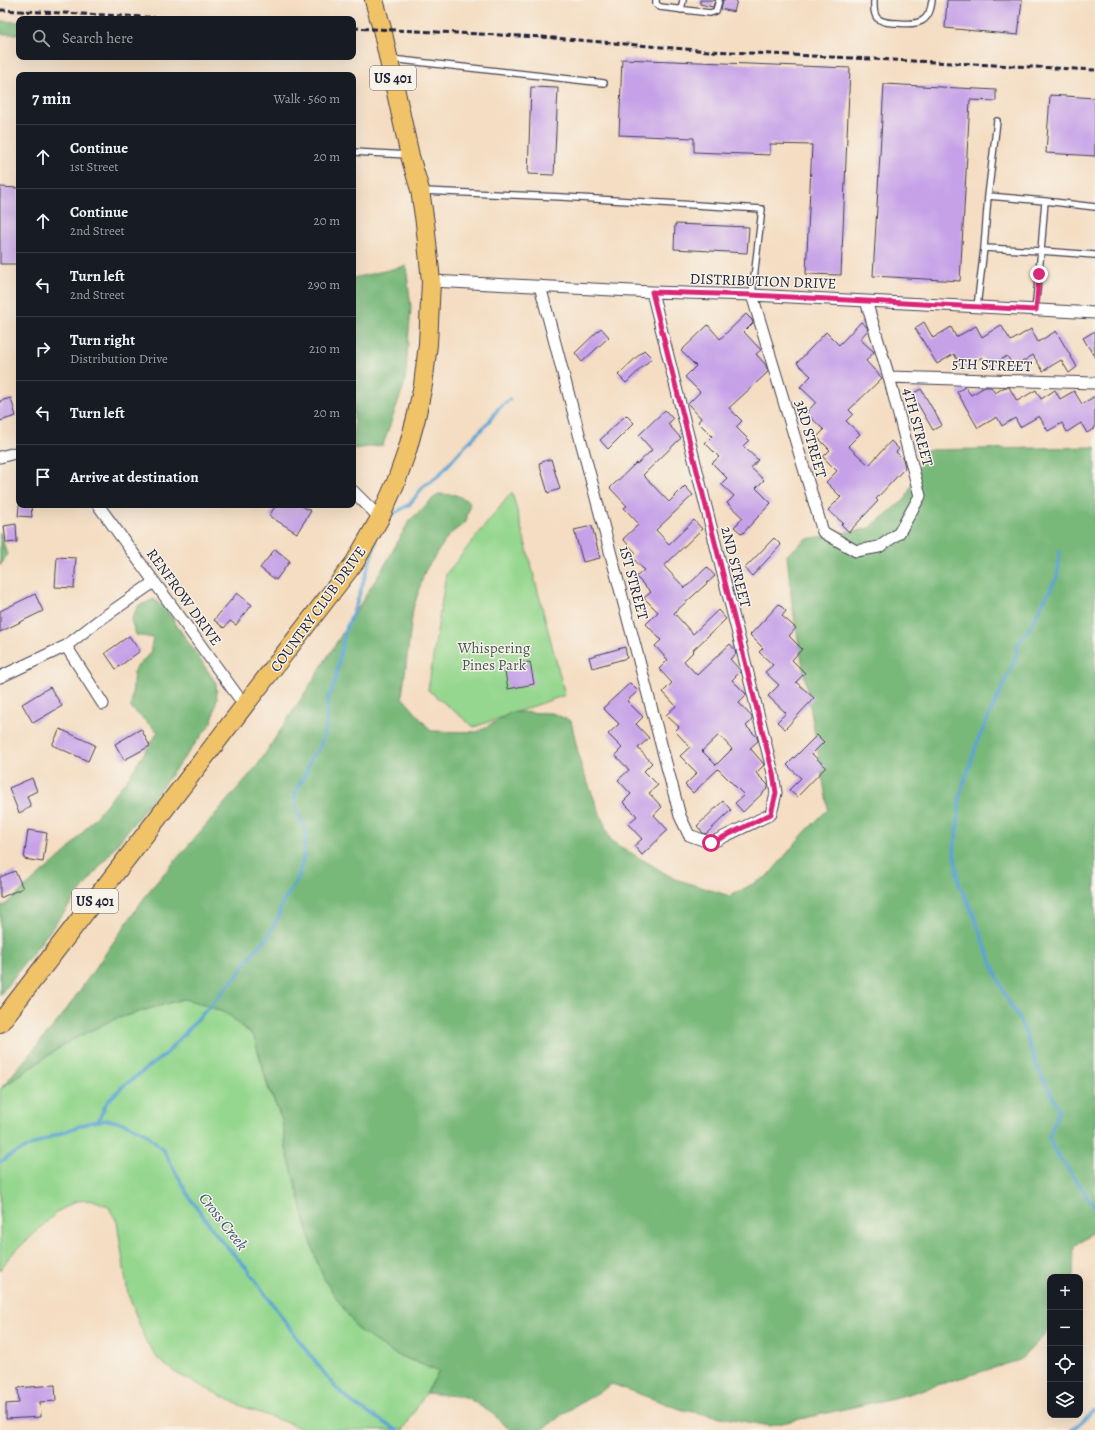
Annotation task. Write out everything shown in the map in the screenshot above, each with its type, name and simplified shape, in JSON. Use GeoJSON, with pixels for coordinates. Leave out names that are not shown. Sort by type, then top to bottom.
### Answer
{"type":"FeatureCollection","features":[{"type":"Feature","properties":{"kind":"main road","name":"COUNTRY CLUB DRIVE"},"geometry":{"type":"LineString","coordinates":[[0,1023],[355,562],[380,518],[403,463],[416,418],[423,385],[428,344],[431,281],[420,190],[410,156],[389,58],[374,0]]}},
{"type":"Feature","properties":{"kind":"street","name":"DISTRIBUTION DRIVE"},"geometry":{"type":"LineString","coordinates":[[431,281],[652,292],[752,295],[1095,313]]}},
{"type":"Feature","properties":{"kind":"street","name":"1ST STREET"},"geometry":{"type":"LineString","coordinates":[[540,286],[680,816],[689,835],[711,843],[738,830]]}},
{"type":"Feature","properties":{"kind":"street","name":"2ND STREET"},"geometry":{"type":"LineString","coordinates":[[652,292],[771,765],[776,793],[771,814],[738,830]]}},
{"type":"Feature","properties":{"kind":"street","name":"3RD STREET"},"geometry":{"type":"LineString","coordinates":[[752,295],[823,532],[856,551],[879,547]]}},
{"type":"Feature","properties":{"kind":"street","name":"4TH STREET"},"geometry":{"type":"LineString","coordinates":[[866,301],[889,377],[920,496],[899,533],[879,547]]}},
{"type":"Feature","properties":{"kind":"street","name":"5TH STREET"},"geometry":{"type":"LineString","coordinates":[[889,377],[1095,383]]}},
{"type":"Feature","properties":{"kind":"street"},"geometry":{"type":"LineString","coordinates":[[0,457],[16,453]]}},
{"type":"Feature","properties":{"kind":"street"},"geometry":{"type":"LineString","coordinates":[[356,494],[380,518]]}},
{"type":"Feature","properties":{"kind":"street","name":"RENFROW DRIVE"},"geometry":{"type":"LineString","coordinates":[[100,508],[245,706]]}},
{"type":"Feature","properties":{"kind":"street"},"geometry":{"type":"LineString","coordinates":[[0,677],[66,646],[98,621],[154,582]]}},
{"type":"Feature","properties":{"kind":"street"},"geometry":{"type":"LineString","coordinates":[[66,646],[103,704]]}},
{"type":"Feature","properties":{"kind":"lane"},"geometry":{"type":"LineString","coordinates":[[656,0],[656,4],[660,7],[714,12],[717,9],[719,0]]}},
{"type":"Feature","properties":{"kind":"lane"},"geometry":{"type":"LineString","coordinates":[[680,10],[683,0]]}},
{"type":"Feature","properties":{"kind":"lane"},"geometry":{"type":"LineString","coordinates":[[874,0],[873,9],[877,18],[886,23],[911,24],[919,23],[926,18],[931,11],[932,0]]}},
{"type":"Feature","properties":{"kind":"lane"},"geometry":{"type":"LineString","coordinates":[[389,58],[604,83]]}},
{"type":"Feature","properties":{"kind":"lane"},"geometry":{"type":"LineString","coordinates":[[977,307],[997,121]]}},
{"type":"Feature","properties":{"kind":"lane"},"geometry":{"type":"LineString","coordinates":[[356,152],[410,156]]}},
{"type":"Feature","properties":{"kind":"lane"},"geometry":{"type":"LineString","coordinates":[[420,190],[762,209],[752,295]]}},
{"type":"Feature","properties":{"kind":"lane"},"geometry":{"type":"LineString","coordinates":[[988,196],[1095,207]]}},
{"type":"Feature","properties":{"kind":"lane"},"geometry":{"type":"LineString","coordinates":[[1036,310],[1045,201]]}},
{"type":"Feature","properties":{"kind":"lane"},"geometry":{"type":"LineString","coordinates":[[984,248],[1095,256]]}},
{"type":"Feature","properties":{"kind":"green space"},"geometry":{"type":"Polygon","coordinates":[[[0,21],[16,22],[16,34],[0,34],[0,21]]]}},
{"type":"Feature","properties":{"kind":"green space"},"geometry":{"type":"Polygon","coordinates":[[[406,266],[411,307],[405,382],[383,445],[356,449],[356,277],[406,266]]]}},
{"type":"Feature","properties":{"kind":"green space"},"geometry":{"type":"Polygon","coordinates":[[[1095,447],[1095,1230],[1074,1246],[1073,1274],[1047,1274],[1047,1333],[1020,1360],[898,1397],[769,1426],[683,1410],[612,1384],[563,1414],[542,1430],[510,1430],[493,1414],[466,1397],[426,1393],[439,1371],[393,1353],[358,1330],[325,1281],[316,1260],[286,1148],[282,1120],[269,1088],[254,1037],[229,1015],[204,1004],[183,999],[112,1020],[68,1042],[2,1087],[62,1016],[149,891],[257,766],[310,685],[386,563],[409,521],[438,494],[456,495],[470,502],[466,522],[449,535],[425,571],[413,609],[402,697],[431,731],[477,732],[512,712],[552,713],[571,721],[581,766],[611,841],[675,879],[730,896],[768,876],[805,832],[828,809],[792,604],[787,555],[806,539],[868,529],[906,498],[926,450],[1095,447]]]}},
{"type":"Feature","properties":{"kind":"green space","name":"Whispering Pines Park"},"geometry":{"type":"Polygon","coordinates":[[[512,492],[565,695],[474,727],[428,690],[446,574],[512,492]]]}},
{"type":"Feature","properties":{"kind":"green space"},"geometry":{"type":"Polygon","coordinates":[[[0,532],[7,555],[0,566],[0,532]]]}},
{"type":"Feature","properties":{"kind":"green space"},"geometry":{"type":"Polygon","coordinates":[[[154,599],[167,611],[216,683],[217,698],[212,722],[0,995],[0,906],[5,905],[68,850],[128,778],[158,732],[131,708],[134,670],[150,653],[153,638],[136,635],[131,620],[138,606],[154,599]]]}},
{"type":"Feature","properties":{"kind":"green space"},"geometry":{"type":"Polygon","coordinates":[[[183,999],[204,1004],[229,1015],[254,1037],[268,1088],[282,1120],[286,1148],[316,1260],[325,1281],[342,1306],[393,1353],[439,1372],[403,1430],[306,1430],[239,1405],[174,1372],[158,1359],[145,1339],[128,1294],[117,1222],[108,1206],[93,1200],[76,1201],[57,1212],[10,1256],[0,1270],[0,1089],[68,1042],[112,1020],[183,999]]]}},
{"type":"Feature","properties":{"kind":"building"},"geometry":{"type":"Polygon","coordinates":[[[700,0],[715,0],[713,7],[700,4],[700,0]]]}},
{"type":"Feature","properties":{"kind":"building"},"geometry":{"type":"Polygon","coordinates":[[[723,0],[737,0],[734,12],[721,9],[723,0]]]}},
{"type":"Feature","properties":{"kind":"building"},"geometry":{"type":"Polygon","coordinates":[[[947,0],[1022,0],[1018,35],[945,28],[947,0]]]}},
{"type":"Feature","properties":{"kind":"building"},"geometry":{"type":"Polygon","coordinates":[[[622,59],[850,68],[841,275],[806,274],[812,145],[770,144],[770,155],[694,152],[694,138],[619,135],[622,59]]]}},
{"type":"Feature","properties":{"kind":"building"},"geometry":{"type":"Polygon","coordinates":[[[884,84],[996,90],[996,101],[970,100],[960,281],[873,276],[884,84]]]}},
{"type":"Feature","properties":{"kind":"building"},"geometry":{"type":"Polygon","coordinates":[[[531,87],[558,88],[554,175],[528,174],[531,87]]]}},
{"type":"Feature","properties":{"kind":"building"},"geometry":{"type":"Polygon","coordinates":[[[1050,95],[1095,98],[1095,156],[1046,153],[1050,95]]]}},
{"type":"Feature","properties":{"kind":"building"},"geometry":{"type":"Polygon","coordinates":[[[0,187],[16,188],[16,264],[0,264],[0,187]]]}},
{"type":"Feature","properties":{"kind":"building"},"geometry":{"type":"Polygon","coordinates":[[[675,224],[749,227],[747,253],[674,249],[675,224]]]}},
{"type":"Feature","properties":{"kind":"building"},"geometry":{"type":"Polygon","coordinates":[[[746,314],[753,323],[744,332],[761,350],[756,354],[765,364],[768,372],[729,408],[742,421],[736,427],[749,440],[743,446],[758,460],[751,468],[764,480],[756,488],[771,503],[742,534],[734,527],[743,518],[727,503],[734,496],[721,484],[727,478],[712,463],[719,457],[705,443],[712,436],[698,422],[701,418],[688,404],[700,392],[685,377],[696,366],[681,351],[708,325],[720,339],[746,314]]]}},
{"type":"Feature","properties":{"kind":"building"},"geometry":{"type":"Polygon","coordinates":[[[861,322],[867,327],[868,330],[860,339],[874,352],[866,361],[882,378],[849,410],[853,414],[846,421],[860,434],[848,446],[869,465],[891,441],[899,449],[896,452],[903,459],[905,468],[876,499],[878,501],[849,532],[841,524],[843,523],[828,510],[841,497],[826,482],[837,471],[823,457],[830,450],[817,437],[824,430],[806,413],[816,402],[800,387],[811,376],[797,363],[826,332],[839,345],[861,322]]]}},
{"type":"Feature","properties":{"kind":"building"},"geometry":{"type":"Polygon","coordinates":[[[924,322],[933,338],[951,327],[956,337],[976,326],[982,337],[1001,325],[1011,341],[1031,329],[1038,342],[1056,331],[1077,367],[1069,373],[1061,360],[1043,371],[1033,355],[1014,367],[1007,356],[988,367],[982,357],[963,369],[954,354],[937,364],[915,328],[924,322]]]}},
{"type":"Feature","properties":{"kind":"building"},"geometry":{"type":"Polygon","coordinates":[[[601,328],[609,337],[582,362],[575,353],[601,328]]]}},
{"type":"Feature","properties":{"kind":"building"},"geometry":{"type":"Polygon","coordinates":[[[1095,331],[1095,358],[1083,338],[1095,331]]]}},
{"type":"Feature","properties":{"kind":"building"},"geometry":{"type":"Polygon","coordinates":[[[644,350],[652,358],[626,383],[618,375],[644,350]]]}},
{"type":"Feature","properties":{"kind":"building"},"geometry":{"type":"Polygon","coordinates":[[[965,387],[971,395],[985,387],[991,387],[995,393],[1005,387],[1009,387],[1017,401],[1036,390],[1041,399],[1055,390],[1060,399],[1074,391],[1082,404],[1095,396],[1095,428],[1087,433],[1081,423],[1067,432],[1062,423],[1048,431],[1039,416],[1020,427],[1015,418],[1002,426],[997,417],[978,428],[957,392],[965,387]]]}},
{"type":"Feature","properties":{"kind":"building"},"geometry":{"type":"Polygon","coordinates":[[[921,389],[942,425],[933,430],[912,394],[921,389]]]}},
{"type":"Feature","properties":{"kind":"building"},"geometry":{"type":"Polygon","coordinates":[[[11,398],[16,416],[0,421],[0,401],[11,398]]]}},
{"type":"Feature","properties":{"kind":"building"},"geometry":{"type":"Polygon","coordinates":[[[665,410],[673,419],[668,424],[681,438],[643,475],[669,502],[685,486],[693,495],[656,530],[669,544],[694,520],[702,529],[664,566],[685,588],[707,567],[715,576],[674,613],[693,634],[718,610],[726,619],[692,651],[693,652],[684,661],[697,675],[730,644],[735,650],[736,654],[730,659],[740,670],[740,672],[732,680],[746,694],[746,696],[739,703],[752,717],[752,720],[746,726],[757,737],[758,741],[750,748],[764,765],[756,773],[768,785],[768,788],[743,812],[735,803],[744,795],[718,769],[693,793],[685,785],[697,773],[680,756],[690,747],[675,731],[679,727],[666,715],[676,706],[663,692],[672,683],[659,669],[668,660],[655,646],[661,640],[646,624],[658,612],[644,598],[651,592],[636,577],[644,570],[632,557],[636,553],[623,539],[639,524],[624,508],[627,506],[610,488],[652,450],[639,435],[665,410]],[[719,735],[702,751],[716,765],[732,749],[719,735]]]}},
{"type":"Feature","properties":{"kind":"building"},"geometry":{"type":"Polygon","coordinates":[[[626,415],[634,423],[608,449],[600,440],[626,415]]]}},
{"type":"Feature","properties":{"kind":"building"},"geometry":{"type":"Polygon","coordinates":[[[551,459],[560,489],[548,493],[539,463],[551,459]]]}},
{"type":"Feature","properties":{"kind":"building"},"geometry":{"type":"Polygon","coordinates":[[[19,508],[31,508],[32,517],[18,516],[19,508]]]}},
{"type":"Feature","properties":{"kind":"building"},"geometry":{"type":"Polygon","coordinates":[[[274,508],[306,508],[311,511],[297,533],[269,516],[274,508]]]}},
{"type":"Feature","properties":{"kind":"building"},"geometry":{"type":"Polygon","coordinates":[[[16,524],[17,542],[6,543],[4,526],[16,524]]]}},
{"type":"Feature","properties":{"kind":"building"},"geometry":{"type":"Polygon","coordinates":[[[592,526],[600,558],[583,562],[574,530],[592,526]]]}},
{"type":"Feature","properties":{"kind":"building"},"geometry":{"type":"Polygon","coordinates":[[[774,538],[781,545],[752,576],[745,568],[774,538]]]}},
{"type":"Feature","properties":{"kind":"building"},"geometry":{"type":"Polygon","coordinates":[[[275,549],[290,561],[276,580],[260,568],[275,549]]]}},
{"type":"Feature","properties":{"kind":"building"},"geometry":{"type":"Polygon","coordinates":[[[57,557],[76,558],[74,588],[55,587],[57,557]]]}},
{"type":"Feature","properties":{"kind":"building"},"geometry":{"type":"Polygon","coordinates":[[[237,593],[252,605],[236,625],[230,621],[224,628],[214,620],[237,593]]]}},
{"type":"Feature","properties":{"kind":"building"},"geometry":{"type":"Polygon","coordinates":[[[35,594],[43,611],[0,632],[0,611],[35,594]]]}},
{"type":"Feature","properties":{"kind":"building"},"geometry":{"type":"Polygon","coordinates":[[[779,604],[786,611],[782,616],[796,628],[789,636],[802,649],[792,660],[805,673],[796,682],[814,698],[785,729],[777,722],[786,713],[768,696],[779,685],[765,672],[773,665],[759,652],[763,648],[750,635],[779,604]]]}},
{"type":"Feature","properties":{"kind":"building"},"geometry":{"type":"Polygon","coordinates":[[[129,636],[140,651],[116,669],[105,653],[129,636]]]}},
{"type":"Feature","properties":{"kind":"building"},"geometry":{"type":"Polygon","coordinates":[[[625,647],[627,658],[592,668],[589,657],[625,647]]]}},
{"type":"Feature","properties":{"kind":"building"},"geometry":{"type":"Polygon","coordinates":[[[530,662],[534,684],[508,689],[504,666],[530,662]]]}},
{"type":"Feature","properties":{"kind":"building"},"geometry":{"type":"Polygon","coordinates":[[[630,683],[638,691],[627,701],[643,717],[636,724],[649,738],[638,748],[652,763],[644,771],[658,785],[649,793],[662,807],[654,815],[668,830],[642,855],[634,846],[642,839],[628,824],[637,816],[623,802],[631,794],[618,780],[629,770],[615,755],[622,748],[608,734],[619,724],[603,708],[630,683]]]}},
{"type":"Feature","properties":{"kind":"building"},"geometry":{"type":"Polygon","coordinates":[[[50,687],[62,706],[33,723],[22,704],[50,687]]]}},
{"type":"Feature","properties":{"kind":"building"},"geometry":{"type":"Polygon","coordinates":[[[60,729],[95,745],[88,761],[52,745],[60,729]]]}},
{"type":"Feature","properties":{"kind":"building"},"geometry":{"type":"Polygon","coordinates":[[[141,729],[150,746],[124,760],[115,744],[141,729]]]}},
{"type":"Feature","properties":{"kind":"building"},"geometry":{"type":"Polygon","coordinates":[[[817,735],[824,742],[812,754],[826,767],[797,797],[789,790],[801,778],[787,765],[817,735]]]}},
{"type":"Feature","properties":{"kind":"building"},"geometry":{"type":"Polygon","coordinates":[[[32,778],[37,791],[27,796],[31,807],[19,813],[9,788],[32,778]]]}},
{"type":"Feature","properties":{"kind":"building"},"geometry":{"type":"Polygon","coordinates":[[[723,801],[731,810],[706,834],[703,833],[697,826],[723,801]]]}},
{"type":"Feature","properties":{"kind":"building"},"geometry":{"type":"Polygon","coordinates":[[[28,830],[47,833],[43,862],[24,859],[28,830]]]}},
{"type":"Feature","properties":{"kind":"building"},"geometry":{"type":"Polygon","coordinates":[[[15,871],[23,888],[0,898],[0,877],[15,871]]]}},
{"type":"Feature","properties":{"kind":"building"},"geometry":{"type":"Polygon","coordinates":[[[55,1385],[56,1401],[40,1402],[41,1417],[6,1419],[6,1404],[19,1403],[18,1388],[55,1385]]]}},
{"type":"Feature","properties":{"kind":"waterway"},"geometry":{"type":"LineString","coordinates":[[387,518],[410,504],[423,487],[439,475],[487,424],[498,409],[510,399]]}},
{"type":"Feature","properties":{"kind":"waterway"},"geometry":{"type":"LineString","coordinates":[[98,1121],[107,1102],[122,1087],[166,1054],[237,976],[250,956],[267,938],[278,918],[282,904],[298,878],[307,832],[298,814],[294,800],[297,789],[305,775],[310,760],[320,747],[326,728],[328,697],[334,685],[345,631],[356,605],[376,542]]}},
{"type":"Feature","properties":{"kind":"waterway"},"geometry":{"type":"LineString","coordinates":[[1059,552],[1057,577],[1030,627],[1017,645],[1015,660],[978,740],[959,798],[959,815],[954,851],[959,884],[973,914],[998,979],[1008,1001],[1019,1018],[1038,1069],[1059,1109],[1049,1137],[1054,1150],[1095,1207]]}},
{"type":"Feature","properties":{"kind":"waterway","name":"Cross Creek"},"geometry":{"type":"LineString","coordinates":[[0,1162],[11,1155],[50,1137],[91,1122],[109,1120],[127,1124],[144,1132],[163,1149],[190,1198],[219,1238],[248,1270],[294,1334],[335,1387],[355,1405],[397,1430]]}},
{"type":"Feature","properties":{"kind":"waterway","name":"Cross Creek"},"geometry":{"type":"LineString","coordinates":[[1072,1430],[1095,1410]]}},
{"type":"Feature","properties":{"kind":"railway"},"geometry":{"type":"LineString","coordinates":[[0,10],[123,16]]}},
{"type":"Feature","properties":{"kind":"railway"},"geometry":{"type":"LineString","coordinates":[[356,28],[542,37],[710,51],[1095,70]]}},
{"type":"Feature","properties":{"kind":"route"},"geometry":{"type":"LineString","coordinates":[[711,843],[771,814],[776,793],[773,773],[652,292],[752,295],[1036,310],[1039,274]]}}]}
